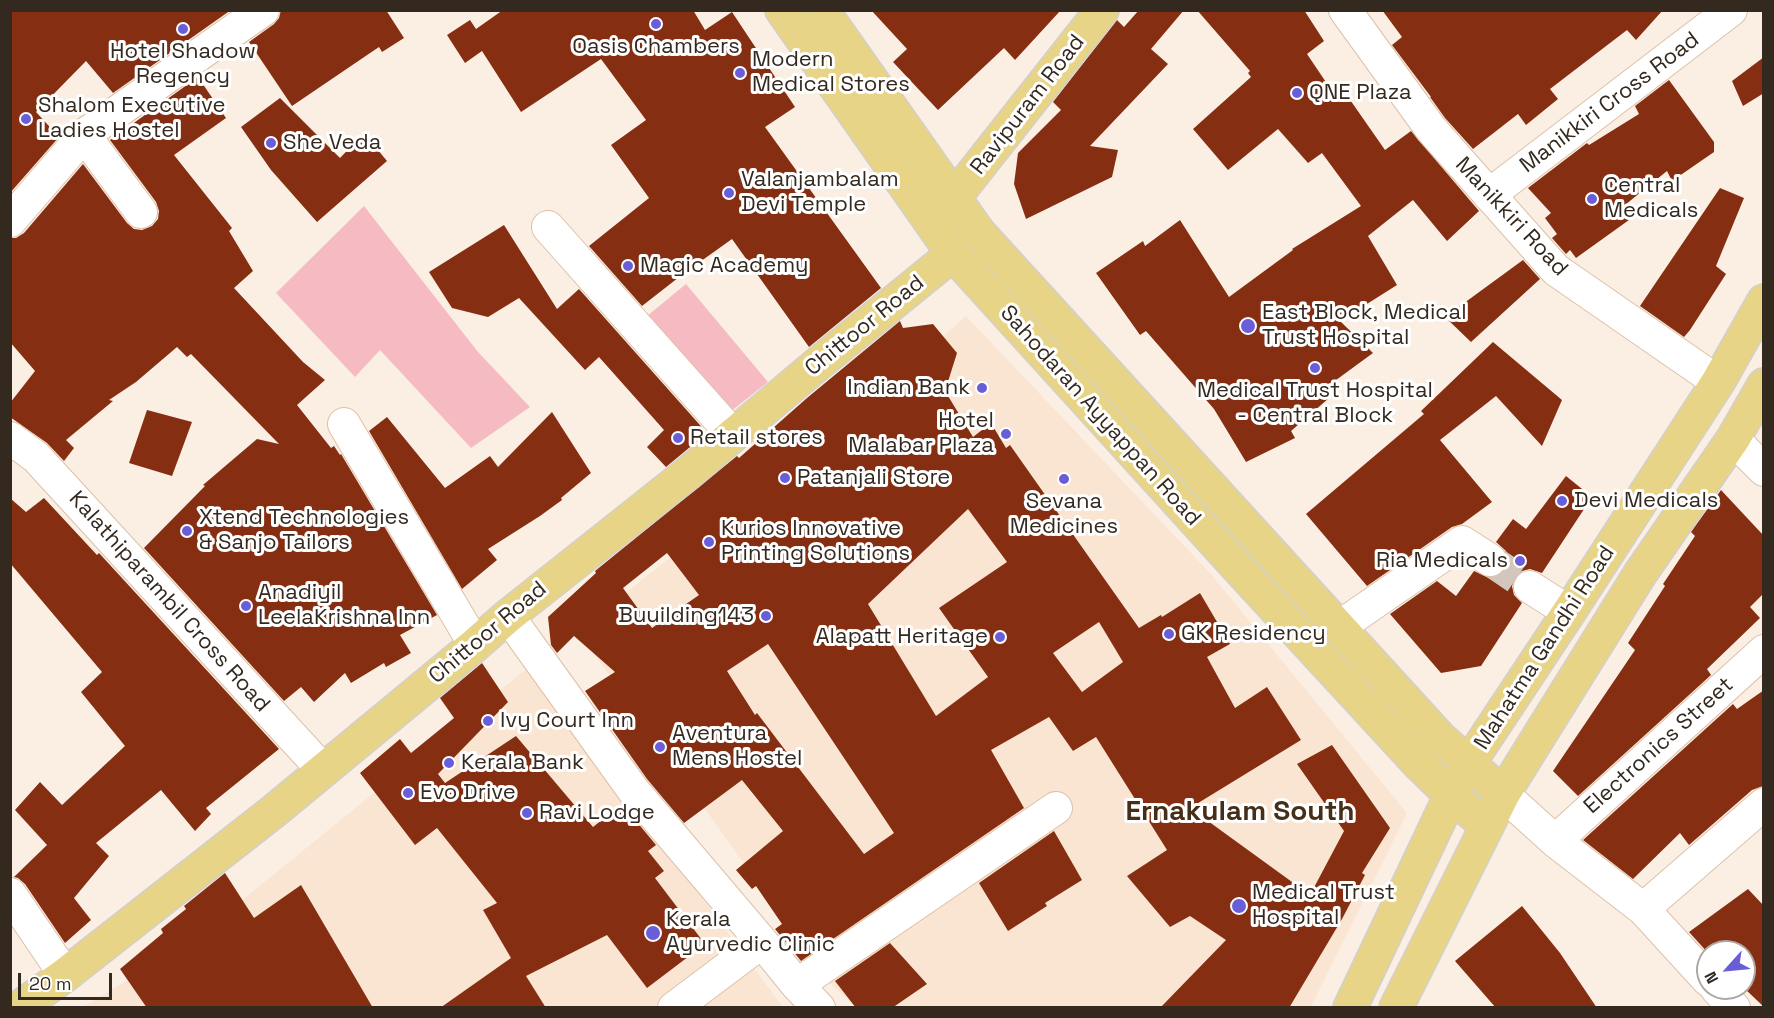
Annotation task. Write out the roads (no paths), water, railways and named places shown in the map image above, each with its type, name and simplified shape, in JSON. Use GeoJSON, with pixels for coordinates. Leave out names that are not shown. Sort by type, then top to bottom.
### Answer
{"type":"FeatureCollection","features":[{"type":"Feature","properties":{"kind":"main road","name":"Sahodaran Ayyappan Road"},"geometry":{"type":"LineString","coordinates":[[782,10],[953,254],[1419,764],[1487,826]]}},
{"type":"Feature","properties":{"kind":"main road","name":"Sahodaran Ayyappan Road"},"geometry":{"type":"LineString","coordinates":[[822,10],[979,233],[1440,738],[1503,794]]}},
{"type":"Feature","properties":{"kind":"main road","name":"Ravipuram Road"},"geometry":{"type":"LineString","coordinates":[[953,199],[1102,10]]}},
{"type":"Feature","properties":{"kind":"main road","name":"Chittoor Road"},"geometry":{"type":"LineString","coordinates":[[19,1008],[65,975],[265,818],[508,616],[687,474],[953,254]]}},
{"type":"Feature","properties":{"kind":"main road","name":"Mahatma Gandhi Road"},"geometry":{"type":"LineString","coordinates":[[1350,1008],[1451,795],[1469,763],[1718,382],[1764,301]]}},
{"type":"Feature","properties":{"kind":"main road","name":"Mahatma Gandhi Road"},"geometry":{"type":"LineString","coordinates":[[1396,1008],[1503,794],[1640,574],[1733,439],[1764,385]]}},
{"type":"Feature","properties":{"kind":"street"},"geometry":{"type":"LineString","coordinates":[[10,221],[84,135],[263,10]]}},
{"type":"Feature","properties":{"kind":"street","name":"Manikkiri Road"},"geometry":{"type":"LineString","coordinates":[[1345,10],[1431,129],[1556,270],[1718,382]]}},
{"type":"Feature","properties":{"kind":"street","name":"Manikkiri Cross Road"},"geometry":{"type":"LineString","coordinates":[[1489,195],[1731,10]]}},
{"type":"Feature","properties":{"kind":"street"},"geometry":{"type":"LineString","coordinates":[[84,135],[141,212]]}},
{"type":"Feature","properties":{"kind":"street"},"geometry":{"type":"LineString","coordinates":[[548,227],[733,435]]}},
{"type":"Feature","properties":{"kind":"street"},"geometry":{"type":"LineString","coordinates":[[344,424],[475,645]]}},
{"type":"Feature","properties":{"kind":"street","name":"Kalathiparambil Cross Road"},"geometry":{"type":"LineString","coordinates":[[10,438],[36,457],[323,770]]}},
{"type":"Feature","properties":{"kind":"street"},"geometry":{"type":"LineString","coordinates":[[1733,439],[1764,470]]}},
{"type":"Feature","properties":{"kind":"street"},"geometry":{"type":"LineString","coordinates":[[1339,627],[1462,542],[1490,560]]}},
{"type":"Feature","properties":{"kind":"street"},"geometry":{"type":"LineString","coordinates":[[1530,587],[1569,612]]}},
{"type":"Feature","properties":{"kind":"street"},"geometry":{"type":"LineString","coordinates":[[508,616],[633,790],[797,985],[819,1008]]}},
{"type":"Feature","properties":{"kind":"street","name":"Electronics Street"},"geometry":{"type":"LineString","coordinates":[[1555,841],[1764,651]]}},
{"type":"Feature","properties":{"kind":"street"},"geometry":{"type":"LineString","coordinates":[[1503,794],[1555,841],[1643,909],[1696,967]]}},
{"type":"Feature","properties":{"kind":"street"},"geometry":{"type":"LineString","coordinates":[[1643,909],[1764,804]]}},
{"type":"Feature","properties":{"kind":"street"},"geometry":{"type":"LineString","coordinates":[[797,985],[1056,808]]}},
{"type":"Feature","properties":{"kind":"street"},"geometry":{"type":"LineString","coordinates":[[10,894],[65,975]]}},
{"type":"Feature","properties":{"kind":"street"},"geometry":{"type":"LineString","coordinates":[[674,1008],[762,942]]}},
{"type":"Feature","properties":{"kind":"tunnel"},"geometry":{"type":"LineString","coordinates":[[1490,560],[1530,587]]}},
{"type":"Feature","properties":{"kind":"place","name":"Oasis Chambers"},"geometry":{"type":"Point","coordinates":[656,24]}},
{"type":"Feature","properties":{"kind":"place","name":"Hotel Shadow Regency"},"geometry":{"type":"Point","coordinates":[183,29]}},
{"type":"Feature","properties":{"kind":"place","name":"Modern Medical Stores"},"geometry":{"type":"Point","coordinates":[740,73]}},
{"type":"Feature","properties":{"kind":"place","name":"QNE Plaza"},"geometry":{"type":"Point","coordinates":[1297,93]}},
{"type":"Feature","properties":{"kind":"place","name":"Shalom Executive Ladies Hostel"},"geometry":{"type":"Point","coordinates":[26,119]}},
{"type":"Feature","properties":{"kind":"place","name":"She Veda"},"geometry":{"type":"Point","coordinates":[271,143]}},
{"type":"Feature","properties":{"kind":"place","name":"Valanjambalam Devi Temple"},"geometry":{"type":"Point","coordinates":[729,193]}},
{"type":"Feature","properties":{"kind":"place","name":"Central Medicals"},"geometry":{"type":"Point","coordinates":[1592,199]}},
{"type":"Feature","properties":{"kind":"place","name":"Magic Academy"},"geometry":{"type":"Point","coordinates":[628,266]}},
{"type":"Feature","properties":{"kind":"place","name":"East Block, Medical Trust Hospital"},"geometry":{"type":"Point","coordinates":[1248,326]}},
{"type":"Feature","properties":{"kind":"place","name":"Medical Trust Hospital - Central Block"},"geometry":{"type":"Point","coordinates":[1315,368]}},
{"type":"Feature","properties":{"kind":"place","name":"Indian Bank"},"geometry":{"type":"Point","coordinates":[982,388]}},
{"type":"Feature","properties":{"kind":"place","name":"Hotel Malabar Plaza"},"geometry":{"type":"Point","coordinates":[1006,434]}},
{"type":"Feature","properties":{"kind":"place","name":"Retail stores"},"geometry":{"type":"Point","coordinates":[678,438]}},
{"type":"Feature","properties":{"kind":"place","name":"Patanjali Store"},"geometry":{"type":"Point","coordinates":[785,478]}},
{"type":"Feature","properties":{"kind":"place","name":"Sevana Medicines"},"geometry":{"type":"Point","coordinates":[1064,479]}},
{"type":"Feature","properties":{"kind":"place","name":"Devi Medicals"},"geometry":{"type":"Point","coordinates":[1562,501]}},
{"type":"Feature","properties":{"kind":"place","name":"Xtend Technologies & Sanjo Tailors"},"geometry":{"type":"Point","coordinates":[187,531]}},
{"type":"Feature","properties":{"kind":"place","name":"Kurios Innovative Printing Solutions"},"geometry":{"type":"Point","coordinates":[709,542]}},
{"type":"Feature","properties":{"kind":"place","name":"Ria Medicals"},"geometry":{"type":"Point","coordinates":[1520,561]}},
{"type":"Feature","properties":{"kind":"place","name":"Anadiyil LeelaKrishna Inn"},"geometry":{"type":"Point","coordinates":[246,606]}},
{"type":"Feature","properties":{"kind":"place","name":"Buuilding143"},"geometry":{"type":"Point","coordinates":[766,616]}},
{"type":"Feature","properties":{"kind":"place","name":"GK Residency"},"geometry":{"type":"Point","coordinates":[1169,634]}},
{"type":"Feature","properties":{"kind":"place","name":"Alapatt Heritage"},"geometry":{"type":"Point","coordinates":[1000,637]}},
{"type":"Feature","properties":{"kind":"place","name":"Ivy Court Inn"},"geometry":{"type":"Point","coordinates":[488,721]}},
{"type":"Feature","properties":{"kind":"place","name":"Aventura Mens Hostel"},"geometry":{"type":"Point","coordinates":[660,747]}},
{"type":"Feature","properties":{"kind":"place","name":"Kerala Bank"},"geometry":{"type":"Point","coordinates":[449,763]}},
{"type":"Feature","properties":{"kind":"place","name":"Evo Drive"},"geometry":{"type":"Point","coordinates":[408,793]}},
{"type":"Feature","properties":{"kind":"place","name":"Ravi Lodge"},"geometry":{"type":"Point","coordinates":[527,813]}},
{"type":"Feature","properties":{"kind":"place","name":"Medical Trust Hospital"},"geometry":{"type":"Point","coordinates":[1239,906]}},
{"type":"Feature","properties":{"kind":"place","name":"Kerala Ayurvedic Clinic"},"geometry":{"type":"Point","coordinates":[653,933]}},
{"type":"Feature","properties":{"kind":"district","name":"Ernakulam South"},"geometry":{"type":"Point","coordinates":[1240,812]}}]}
